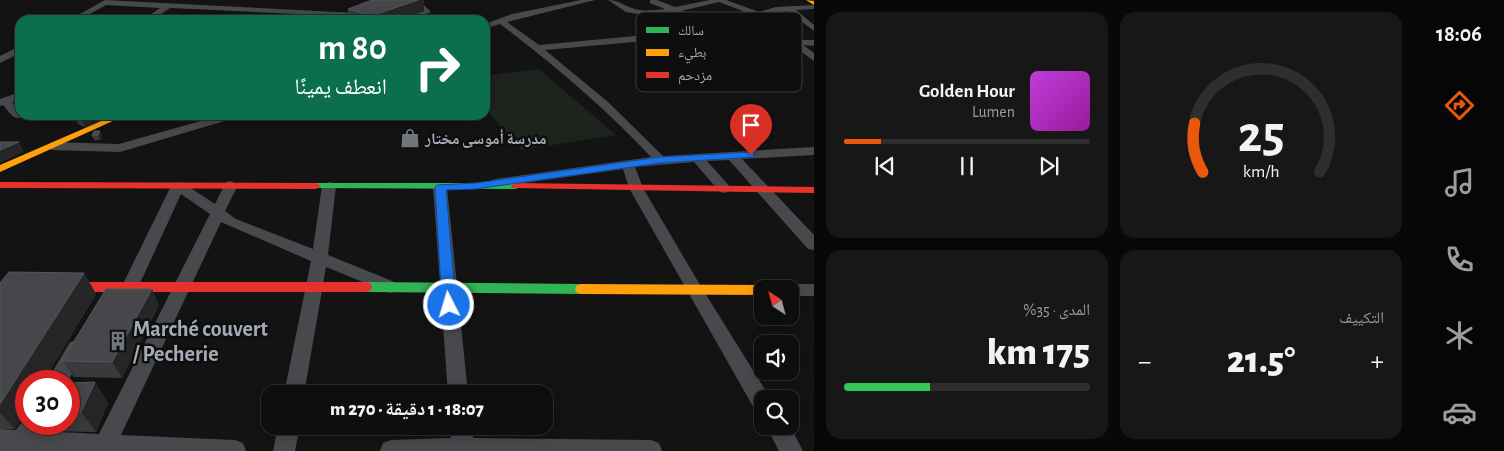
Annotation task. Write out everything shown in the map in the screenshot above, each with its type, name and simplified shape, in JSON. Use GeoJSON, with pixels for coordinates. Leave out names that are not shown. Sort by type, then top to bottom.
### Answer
{"type":"FeatureCollection","features":[{"type":"Feature","properties":{"kind":"main road"},"geometry":{"type":"LineString","coordinates":[[358,15],[387,0]]}},
{"type":"Feature","properties":{"kind":"main road"},"geometry":{"type":"LineString","coordinates":[[808,0],[814,3]]}},
{"type":"Feature","properties":{"kind":"main road"},"geometry":{"type":"LineString","coordinates":[[0,169],[111,120]]}},
{"type":"Feature","properties":{"kind":"main road"},"geometry":{"type":"LineString","coordinates":[[0,179],[40,152]]}},
{"type":"Feature","properties":{"kind":"main road"},"geometry":{"type":"LineString","coordinates":[[0,184],[476,186],[814,190]]}},
{"type":"Feature","properties":{"kind":"main road"},"geometry":{"type":"LineString","coordinates":[[47,287],[754,290]]}},
{"type":"Feature","properties":{"kind":"street"},"geometry":{"type":"LineString","coordinates":[[415,0],[427,12],[419,15]]}},
{"type":"Feature","properties":{"kind":"street"},"geometry":{"type":"LineString","coordinates":[[490,26],[550,0]]}},
{"type":"Feature","properties":{"kind":"street"},"geometry":{"type":"LineString","coordinates":[[515,16],[591,0]]}},
{"type":"Feature","properties":{"kind":"street"},"geometry":{"type":"LineString","coordinates":[[651,1],[677,11],[719,0],[753,12]]}},
{"type":"Feature","properties":{"kind":"street"},"geometry":{"type":"LineString","coordinates":[[730,0],[776,9]]}},
{"type":"Feature","properties":{"kind":"street"},"geometry":{"type":"LineString","coordinates":[[82,15],[107,2],[168,6],[304,9],[358,15]]}},
{"type":"Feature","properties":{"kind":"street"},"geometry":{"type":"LineString","coordinates":[[616,2],[630,10],[636,11],[685,12]]}},
{"type":"Feature","properties":{"kind":"street"},"geometry":{"type":"LineString","coordinates":[[616,2],[636,2]]}},
{"type":"Feature","properties":{"kind":"street"},"geometry":{"type":"LineString","coordinates":[[154,15],[168,6]]}},
{"type":"Feature","properties":{"kind":"street"},"geometry":{"type":"LineString","coordinates":[[711,12],[738,7]]}},
{"type":"Feature","properties":{"kind":"street"},"geometry":{"type":"LineString","coordinates":[[766,12],[776,9],[814,7]]}},
{"type":"Feature","properties":{"kind":"street"},"geometry":{"type":"LineString","coordinates":[[789,8],[794,12]]}},
{"type":"Feature","properties":{"kind":"street"},"geometry":{"type":"LineString","coordinates":[[299,15],[304,9]]}},
{"type":"Feature","properties":{"kind":"street"},"geometry":{"type":"LineString","coordinates":[[802,19],[814,29]]}},
{"type":"Feature","properties":{"kind":"street"},"geometry":{"type":"LineString","coordinates":[[501,21],[538,48],[632,129],[660,160]]}},
{"type":"Feature","properties":{"kind":"street"},"geometry":{"type":"LineString","coordinates":[[538,48],[636,38]]}},
{"type":"Feature","properties":{"kind":"street"},"geometry":{"type":"LineString","coordinates":[[802,48],[814,58]]}},
{"type":"Feature","properties":{"kind":"street"},"geometry":{"type":"LineString","coordinates":[[0,60],[15,52]]}},
{"type":"Feature","properties":{"kind":"street"},"geometry":{"type":"LineString","coordinates":[[15,96],[3,102],[15,112]]}},
{"type":"Feature","properties":{"kind":"street"},"geometry":{"type":"LineString","coordinates":[[52,146],[120,148],[217,120]]}},
{"type":"Feature","properties":{"kind":"street"},"geometry":{"type":"LineString","coordinates":[[476,186],[660,160],[812,153]]}},
{"type":"Feature","properties":{"kind":"street"},"geometry":{"type":"LineString","coordinates":[[732,156],[814,245]]}},
{"type":"Feature","properties":{"kind":"street"},"geometry":{"type":"LineString","coordinates":[[697,158],[725,189]]}},
{"type":"Feature","properties":{"kind":"street"},"geometry":{"type":"LineString","coordinates":[[628,165],[636,188],[754,390]]}},
{"type":"Feature","properties":{"kind":"street"},"geometry":{"type":"LineString","coordinates":[[104,447],[231,185]]}},
{"type":"Feature","properties":{"kind":"street"},"geometry":{"type":"LineString","coordinates":[[103,304],[121,287],[178,186],[231,222],[391,287]]}},
{"type":"Feature","properties":{"kind":"street"},"geometry":{"type":"LineString","coordinates":[[296,385],[320,257],[329,186]]}},
{"type":"Feature","properties":{"kind":"street"},"geometry":{"type":"LineString","coordinates":[[440,187],[457,385]]}},
{"type":"Feature","properties":{"kind":"street"},"geometry":{"type":"LineString","coordinates":[[799,290],[814,290]]}},
{"type":"Feature","properties":{"kind":"street"},"geometry":{"type":"LineString","coordinates":[[64,370],[88,330]]}},
{"type":"Feature","properties":{"kind":"street"},"geometry":{"type":"LineString","coordinates":[[284,451],[287,435]]}},
{"type":"Feature","properties":{"kind":"street"},"geometry":{"type":"LineString","coordinates":[[462,435],[463,450]]}},
{"type":"Feature","properties":{"kind":"street"},"geometry":{"type":"LineString","coordinates":[[782,435],[792,451]]}},
{"type":"Feature","properties":{"kind":"street"},"geometry":{"type":"LineString","coordinates":[[0,440],[23,438],[104,447],[235,451]]}},
{"type":"Feature","properties":{"kind":"street"},"geometry":{"type":"LineString","coordinates":[[391,451],[651,451]]}},
{"type":"Feature","properties":{"kind":"shaded area"},"geometry":{"type":"Polygon","coordinates":[[[539,69],[616,135],[521,150],[490,114],[490,75],[539,69]]]}},
{"type":"Feature","properties":{"kind":"building"},"geometry":{"type":"Polygon","coordinates":[[[372,0],[418,0],[374,15],[348,9],[372,0]]]}},
{"type":"Feature","properties":{"kind":"building"},"geometry":{"type":"Polygon","coordinates":[[[94,131],[100,131],[98,135],[92,136],[94,131]]]}},
{"type":"Feature","properties":{"kind":"building"},"geometry":{"type":"Polygon","coordinates":[[[0,142],[19,142],[0,150],[0,142]]]}},
{"type":"Feature","properties":{"kind":"building"},"geometry":{"type":"Polygon","coordinates":[[[9,272],[84,273],[22,370],[15,370],[15,381],[0,404],[0,283],[9,272]]]}},
{"type":"Feature","properties":{"kind":"building"},"geometry":{"type":"Polygon","coordinates":[[[106,289],[152,289],[112,362],[62,361],[106,289]]]}},
{"type":"Feature","properties":{"kind":"building"},"geometry":{"type":"Polygon","coordinates":[[[95,382],[81,412],[80,412],[80,383],[95,382]]]}},
{"type":"Feature","properties":{"kind":"traffic: fast"},"geometry":{"type":"LineString","coordinates":[[316,186],[516,186]]}},
{"type":"Feature","properties":{"kind":"traffic: fast"},"geometry":{"type":"LineString","coordinates":[[366,287],[581,289]]}},
{"type":"Feature","properties":{"kind":"traffic: slow"},"geometry":{"type":"LineString","coordinates":[[355,15],[387,0]]}},
{"type":"Feature","properties":{"kind":"traffic: slow"},"geometry":{"type":"LineString","coordinates":[[809,0],[814,3]]}},
{"type":"Feature","properties":{"kind":"traffic: slow"},"geometry":{"type":"LineString","coordinates":[[0,169],[111,120]]}},
{"type":"Feature","properties":{"kind":"traffic: slow"},"geometry":{"type":"LineString","coordinates":[[581,289],[754,290]]}},
{"type":"Feature","properties":{"kind":"traffic: jam"},"geometry":{"type":"LineString","coordinates":[[0,185],[316,186]]}},
{"type":"Feature","properties":{"kind":"traffic: jam"},"geometry":{"type":"LineString","coordinates":[[516,186],[814,190]]}},
{"type":"Feature","properties":{"kind":"traffic: jam"},"geometry":{"type":"LineString","coordinates":[[63,287],[366,287]]}},
{"type":"Feature","properties":{"kind":"place","name":"مدرسة أموسى مختار"},"geometry":{"type":"Point","coordinates":[410,138]}},
{"type":"Feature","properties":{"kind":"place","name":"Marché couvert / Pecherie"},"geometry":{"type":"Point","coordinates":[118,341]}},
{"type":"Feature","properties":{"kind":"route"},"geometry":{"type":"LineString","coordinates":[[449,305],[440,187],[476,186],[660,160],[751,155]]}}]}
